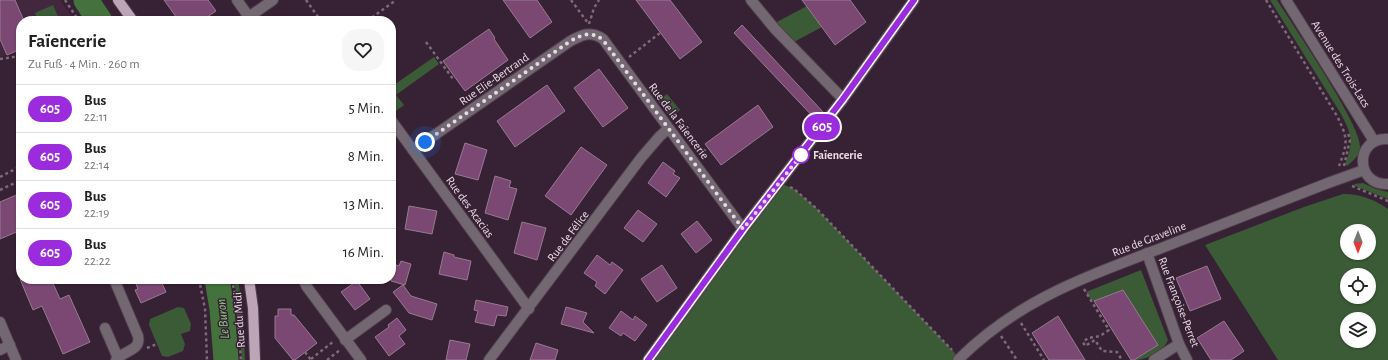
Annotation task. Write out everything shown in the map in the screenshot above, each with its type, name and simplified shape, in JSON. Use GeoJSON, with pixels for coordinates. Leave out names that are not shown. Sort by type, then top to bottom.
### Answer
{"type":"FeatureCollection","features":[{"type":"Feature","properties":{"kind":"main road"},"geometry":{"type":"LineString","coordinates":[[118,0],[129,16]]}},
{"type":"Feature","properties":{"kind":"main road","name":"Rue du Midi"},"geometry":{"type":"LineString","coordinates":[[250,284],[253,308],[255,360]]}},
{"type":"Feature","properties":{"kind":"street"},"geometry":{"type":"LineString","coordinates":[[237,0],[245,16]]}},
{"type":"Feature","properties":{"kind":"street"},"geometry":{"type":"LineString","coordinates":[[250,16],[273,0]]}},
{"type":"Feature","properties":{"kind":"street"},"geometry":{"type":"LineString","coordinates":[[751,0],[775,29],[843,99]]}},
{"type":"Feature","properties":{"kind":"street"},"geometry":{"type":"LineString","coordinates":[[648,360],[743,229],[843,99],[914,0]]}},
{"type":"Feature","properties":{"kind":"street","name":"Avenue des Trois-Lacs"},"geometry":{"type":"LineString","coordinates":[[1286,0],[1374,141]]}},
{"type":"Feature","properties":{"kind":"street","name":"Rue de la Faïencerie"},"geometry":{"type":"LineString","coordinates":[[590,29],[603,40],[743,229]]}},
{"type":"Feature","properties":{"kind":"street","name":"Rue Elie-Bertrand"},"geometry":{"type":"LineString","coordinates":[[414,150],[590,29]]}},
{"type":"Feature","properties":{"kind":"street","name":"Rue des Acacias"},"geometry":{"type":"LineString","coordinates":[[396,127],[529,309]]}},
{"type":"Feature","properties":{"kind":"street","name":"Rue de Félice"},"geometry":{"type":"LineString","coordinates":[[490,360],[641,158],[668,129]]}},
{"type":"Feature","properties":{"kind":"street"},"geometry":{"type":"LineString","coordinates":[[1388,139],[1374,141],[1366,149],[1363,165],[1364,170],[1373,180],[1379,183],[1388,184]]}},
{"type":"Feature","properties":{"kind":"street","name":"Rue de Graveline"},"geometry":{"type":"LineString","coordinates":[[956,356],[1003,321],[1033,302],[1072,282],[1364,170]]}},
{"type":"Feature","properties":{"kind":"street","name":"Rue Françoise-Perret"},"geometry":{"type":"LineString","coordinates":[[1147,253],[1179,344],[1187,360]]}},
{"type":"Feature","properties":{"kind":"street"},"geometry":{"type":"LineString","coordinates":[[105,328],[117,359],[122,354],[138,346],[140,342],[116,284]]}},
{"type":"Feature","properties":{"kind":"street"},"geometry":{"type":"LineString","coordinates":[[306,284],[361,360]]}},
{"type":"Feature","properties":{"kind":"street"},"geometry":{"type":"LineString","coordinates":[[345,340],[386,310]]}},
{"type":"Feature","properties":{"kind":"street"},"geometry":{"type":"LineString","coordinates":[[0,322],[16,360]]}},
{"type":"Feature","properties":{"kind":"street"},"geometry":{"type":"LineString","coordinates":[[1154,360],[1179,344]]}},
{"type":"Feature","properties":{"kind":"street"},"geometry":{"type":"LineString","coordinates":[[0,350],[10,345]]}},
{"type":"Feature","properties":{"kind":"path"},"geometry":{"type":"LineString","coordinates":[[65,0],[76,16]]}},
{"type":"Feature","properties":{"kind":"path"},"geometry":{"type":"LineString","coordinates":[[306,0],[317,16]]}},
{"type":"Feature","properties":{"kind":"path"},"geometry":{"type":"LineString","coordinates":[[374,16],[396,0]]}},
{"type":"Feature","properties":{"kind":"path"},"geometry":{"type":"LineString","coordinates":[[571,0],[590,29]]}},
{"type":"Feature","properties":{"kind":"path"},"geometry":{"type":"LineString","coordinates":[[590,29],[594,8],[599,0]]}},
{"type":"Feature","properties":{"kind":"path"},"geometry":{"type":"LineString","coordinates":[[1266,0],[1337,116],[1345,132],[1347,142],[1346,149],[1338,169]]}},
{"type":"Feature","properties":{"kind":"path"},"geometry":{"type":"LineString","coordinates":[[621,64],[660,33]]}},
{"type":"Feature","properties":{"kind":"path"},"geometry":{"type":"LineString","coordinates":[[426,42],[453,79]]}},
{"type":"Feature","properties":{"kind":"path"},"geometry":{"type":"LineString","coordinates":[[0,59],[16,57]]}},
{"type":"Feature","properties":{"kind":"path"},"geometry":{"type":"LineString","coordinates":[[0,177],[16,169]]}},
{"type":"Feature","properties":{"kind":"path"},"geometry":{"type":"LineString","coordinates":[[0,190],[16,182]]}},
{"type":"Feature","properties":{"kind":"path"},"geometry":{"type":"LineString","coordinates":[[788,186],[794,189],[816,208],[956,356]]}},
{"type":"Feature","properties":{"kind":"path"},"geometry":{"type":"LineString","coordinates":[[200,284],[205,309],[207,360]]}},
{"type":"Feature","properties":{"kind":"path"},"geometry":{"type":"LineString","coordinates":[[233,284],[237,307],[241,360]]}},
{"type":"Feature","properties":{"kind":"path"},"geometry":{"type":"LineString","coordinates":[[1082,287],[1108,330],[1100,336],[1088,338],[1083,342],[1085,346],[1095,340],[1102,351],[1117,352],[1122,360]]}},
{"type":"Feature","properties":{"kind":"path"},"geometry":{"type":"LineString","coordinates":[[1020,320],[1044,360]]}},
{"type":"Feature","properties":{"kind":"path"},"geometry":{"type":"LineString","coordinates":[[1000,334],[1017,360]]}},
{"type":"Feature","properties":{"kind":"path"},"geometry":{"type":"LineString","coordinates":[[305,352],[311,359],[334,341]]}},
{"type":"Feature","properties":{"kind":"path"},"geometry":{"type":"LineString","coordinates":[[327,360],[340,350]]}},
{"type":"Feature","properties":{"kind":"shaded area"},"geometry":{"type":"Polygon","coordinates":[[[0,0],[60,0],[71,16],[16,16],[16,51],[0,57],[0,0]]]}},
{"type":"Feature","properties":{"kind":"green space"},"geometry":{"type":"Polygon","coordinates":[[[1270,0],[1277,0],[1339,98],[1358,136],[1360,150],[1354,160],[1347,166],[1345,164],[1351,144],[1345,121],[1270,0]]]}},
{"type":"Feature","properties":{"kind":"green space"},"geometry":{"type":"Polygon","coordinates":[[[53,5],[58,16],[36,16],[35,13],[53,5]]]}},
{"type":"Feature","properties":{"kind":"green space"},"geometry":{"type":"Polygon","coordinates":[[[807,6],[822,27],[792,43],[773,24],[807,6]]]}},
{"type":"Feature","properties":{"kind":"green space"},"geometry":{"type":"Polygon","coordinates":[[[434,57],[439,64],[396,95],[396,84],[434,57]]]}},
{"type":"Feature","properties":{"kind":"green space"},"geometry":{"type":"Polygon","coordinates":[[[667,94],[680,110],[670,117],[658,101],[667,94]]]}},
{"type":"Feature","properties":{"kind":"green space"},"geometry":{"type":"Polygon","coordinates":[[[396,95],[404,105],[396,111],[396,95]]]}},
{"type":"Feature","properties":{"kind":"green space"},"geometry":{"type":"Polygon","coordinates":[[[1363,183],[1376,189],[1388,192],[1388,199],[1355,186],[1354,184],[1363,183]]]}},
{"type":"Feature","properties":{"kind":"green space"},"geometry":{"type":"Polygon","coordinates":[[[782,184],[794,189],[816,208],[959,359],[648,360],[782,184]]]}},
{"type":"Feature","properties":{"kind":"green space"},"geometry":{"type":"Polygon","coordinates":[[[1343,194],[1367,198],[1388,209],[1388,360],[1278,360],[1205,245],[1304,207],[1343,194]]]}},
{"type":"Feature","properties":{"kind":"green space"},"geometry":{"type":"Polygon","coordinates":[[[1141,270],[1168,340],[1158,352],[1144,359],[1134,360],[1158,345],[1123,290],[1094,301],[1091,300],[1086,292],[1141,270]]]}},
{"type":"Feature","properties":{"kind":"green space"},"geometry":{"type":"Polygon","coordinates":[[[235,284],[239,284],[242,306],[245,360],[242,360],[235,284]]]}},
{"type":"Feature","properties":{"kind":"green space"},"geometry":{"type":"Polygon","coordinates":[[[178,307],[184,308],[191,324],[190,331],[181,334],[185,344],[183,351],[168,357],[162,356],[149,325],[150,319],[178,307]]]}},
{"type":"Feature","properties":{"kind":"building"},"geometry":{"type":"Polygon","coordinates":[[[0,0],[15,0],[22,16],[16,16],[16,51],[7,55],[0,39],[0,0]]]}},
{"type":"Feature","properties":{"kind":"building"},"geometry":{"type":"Polygon","coordinates":[[[164,0],[208,0],[216,11],[208,16],[175,16],[164,0]]]}},
{"type":"Feature","properties":{"kind":"building"},"geometry":{"type":"Polygon","coordinates":[[[503,0],[537,0],[552,22],[530,38],[503,0]]]}},
{"type":"Feature","properties":{"kind":"building"},"geometry":{"type":"Polygon","coordinates":[[[636,0],[670,0],[702,42],[680,59],[636,0]]]}},
{"type":"Feature","properties":{"kind":"building"},"geometry":{"type":"Polygon","coordinates":[[[802,0],[850,0],[866,22],[835,45],[802,0]]]}},
{"type":"Feature","properties":{"kind":"building"},"geometry":{"type":"Polygon","coordinates":[[[742,25],[824,113],[817,121],[734,33],[742,25]]]}},
{"type":"Feature","properties":{"kind":"building"},"geometry":{"type":"Polygon","coordinates":[[[489,29],[508,60],[465,91],[443,61],[489,29]]]}},
{"type":"Feature","properties":{"kind":"building"},"geometry":{"type":"Polygon","coordinates":[[[599,69],[628,108],[603,127],[574,88],[599,69]]]}},
{"type":"Feature","properties":{"kind":"building"},"geometry":{"type":"Polygon","coordinates":[[[547,85],[565,111],[515,147],[497,121],[547,85]]]}},
{"type":"Feature","properties":{"kind":"building"},"geometry":{"type":"Polygon","coordinates":[[[758,105],[773,127],[721,165],[705,144],[758,105]]]}},
{"type":"Feature","properties":{"kind":"building"},"geometry":{"type":"Polygon","coordinates":[[[465,143],[487,150],[478,180],[455,174],[465,143]]]}},
{"type":"Feature","properties":{"kind":"building"},"geometry":{"type":"Polygon","coordinates":[[[581,147],[607,165],[571,215],[545,196],[581,147]]]}},
{"type":"Feature","properties":{"kind":"building"},"geometry":{"type":"Polygon","coordinates":[[[663,162],[675,171],[673,174],[680,178],[666,197],[648,183],[663,162]]]}},
{"type":"Feature","properties":{"kind":"building"},"geometry":{"type":"Polygon","coordinates":[[[495,176],[511,181],[509,187],[517,189],[508,220],[485,213],[495,176]]]}},
{"type":"Feature","properties":{"kind":"building"},"geometry":{"type":"Polygon","coordinates":[[[16,195],[16,232],[0,239],[0,202],[16,195]]]}},
{"type":"Feature","properties":{"kind":"building"},"geometry":{"type":"Polygon","coordinates":[[[409,206],[437,211],[432,234],[405,229],[409,206]]]}},
{"type":"Feature","properties":{"kind":"building"},"geometry":{"type":"Polygon","coordinates":[[[638,210],[657,224],[643,242],[624,228],[638,210]]]}},
{"type":"Feature","properties":{"kind":"building"},"geometry":{"type":"Polygon","coordinates":[[[697,221],[712,240],[696,253],[681,234],[697,221]]]}},
{"type":"Feature","properties":{"kind":"building"},"geometry":{"type":"Polygon","coordinates":[[[522,222],[546,228],[537,260],[514,253],[522,222]]]}},
{"type":"Feature","properties":{"kind":"building"},"geometry":{"type":"Polygon","coordinates":[[[444,252],[454,255],[454,257],[471,261],[467,280],[439,274],[444,252]]]}},
{"type":"Feature","properties":{"kind":"building"},"geometry":{"type":"Polygon","coordinates":[[[597,255],[610,265],[612,262],[623,270],[605,294],[595,286],[597,282],[584,273],[597,255]]]}},
{"type":"Feature","properties":{"kind":"building"},"geometry":{"type":"Polygon","coordinates":[[[401,261],[411,264],[405,285],[396,282],[396,265],[399,266],[401,261]]]}},
{"type":"Feature","properties":{"kind":"building"},"geometry":{"type":"Polygon","coordinates":[[[662,265],[677,288],[657,302],[641,279],[662,265]]]}},
{"type":"Feature","properties":{"kind":"building"},"geometry":{"type":"Polygon","coordinates":[[[1207,266],[1221,299],[1190,311],[1176,278],[1207,266]]]}},
{"type":"Feature","properties":{"kind":"building"},"geometry":{"type":"Polygon","coordinates":[[[22,284],[53,284],[60,299],[69,295],[90,342],[63,354],[42,306],[33,310],[22,284]]]}},
{"type":"Feature","properties":{"kind":"building"},"geometry":{"type":"Polygon","coordinates":[[[136,284],[162,284],[166,292],[141,303],[135,290],[138,289],[136,284]]]}},
{"type":"Feature","properties":{"kind":"building"},"geometry":{"type":"Polygon","coordinates":[[[353,284],[359,284],[370,299],[355,310],[341,292],[353,284]]]}},
{"type":"Feature","properties":{"kind":"building"},"geometry":{"type":"Polygon","coordinates":[[[403,285],[411,296],[437,304],[432,320],[409,313],[393,292],[403,285]]]}},
{"type":"Feature","properties":{"kind":"building"},"geometry":{"type":"Polygon","coordinates":[[[1123,290],[1158,345],[1134,360],[1131,360],[1094,301],[1123,290]]]}},
{"type":"Feature","properties":{"kind":"building"},"geometry":{"type":"Polygon","coordinates":[[[476,300],[508,307],[506,316],[497,315],[494,326],[475,322],[478,311],[474,310],[476,300]]]}},
{"type":"Feature","properties":{"kind":"building"},"geometry":{"type":"Polygon","coordinates":[[[566,307],[587,313],[583,322],[594,333],[561,324],[566,307]]]}},
{"type":"Feature","properties":{"kind":"building"},"geometry":{"type":"Polygon","coordinates":[[[278,309],[291,309],[291,315],[294,315],[317,343],[295,360],[293,360],[275,338],[275,316],[278,316],[278,309]]]}},
{"type":"Feature","properties":{"kind":"building"},"geometry":{"type":"Polygon","coordinates":[[[621,311],[633,320],[635,316],[647,325],[635,341],[623,333],[621,336],[609,328],[621,311]]]}},
{"type":"Feature","properties":{"kind":"building"},"geometry":{"type":"Polygon","coordinates":[[[1058,316],[1085,360],[1049,360],[1032,333],[1058,316]]]}},
{"type":"Feature","properties":{"kind":"building"},"geometry":{"type":"Polygon","coordinates":[[[397,318],[406,330],[399,336],[405,344],[389,356],[375,337],[389,327],[388,325],[397,318]]]}},
{"type":"Feature","properties":{"kind":"building"},"geometry":{"type":"Polygon","coordinates":[[[1224,321],[1244,351],[1231,360],[1211,360],[1197,338],[1224,321]]]}},
{"type":"Feature","properties":{"kind":"building"},"geometry":{"type":"Polygon","coordinates":[[[450,340],[470,344],[466,360],[446,360],[450,340]]]}},
{"type":"Feature","properties":{"kind":"building"},"geometry":{"type":"Polygon","coordinates":[[[536,343],[558,350],[555,360],[530,360],[536,343]]]}},
{"type":"Feature","properties":{"kind":"waterway","name":"Le Buron"},"geometry":{"type":"LineString","coordinates":[[86,0],[97,16]]}},
{"type":"Feature","properties":{"kind":"waterway","name":"Le Buron"},"geometry":{"type":"LineString","coordinates":[[218,284],[222,309],[226,360]]}},
{"type":"Feature","properties":{"kind":"bus line","name":"605"},"geometry":{"type":"LineString","coordinates":[[648,360],[743,229],[843,99],[914,0]]}},
{"type":"Feature","properties":{"kind":"place","name":"Faïencerie"},"geometry":{"type":"Point","coordinates":[801,155]}},
{"type":"Feature","properties":{"kind":"route"},"geometry":{"type":"LineString","coordinates":[[425,142],[575,38],[591,33],[598,35],[603,40],[743,229],[801,155]]}}]}
